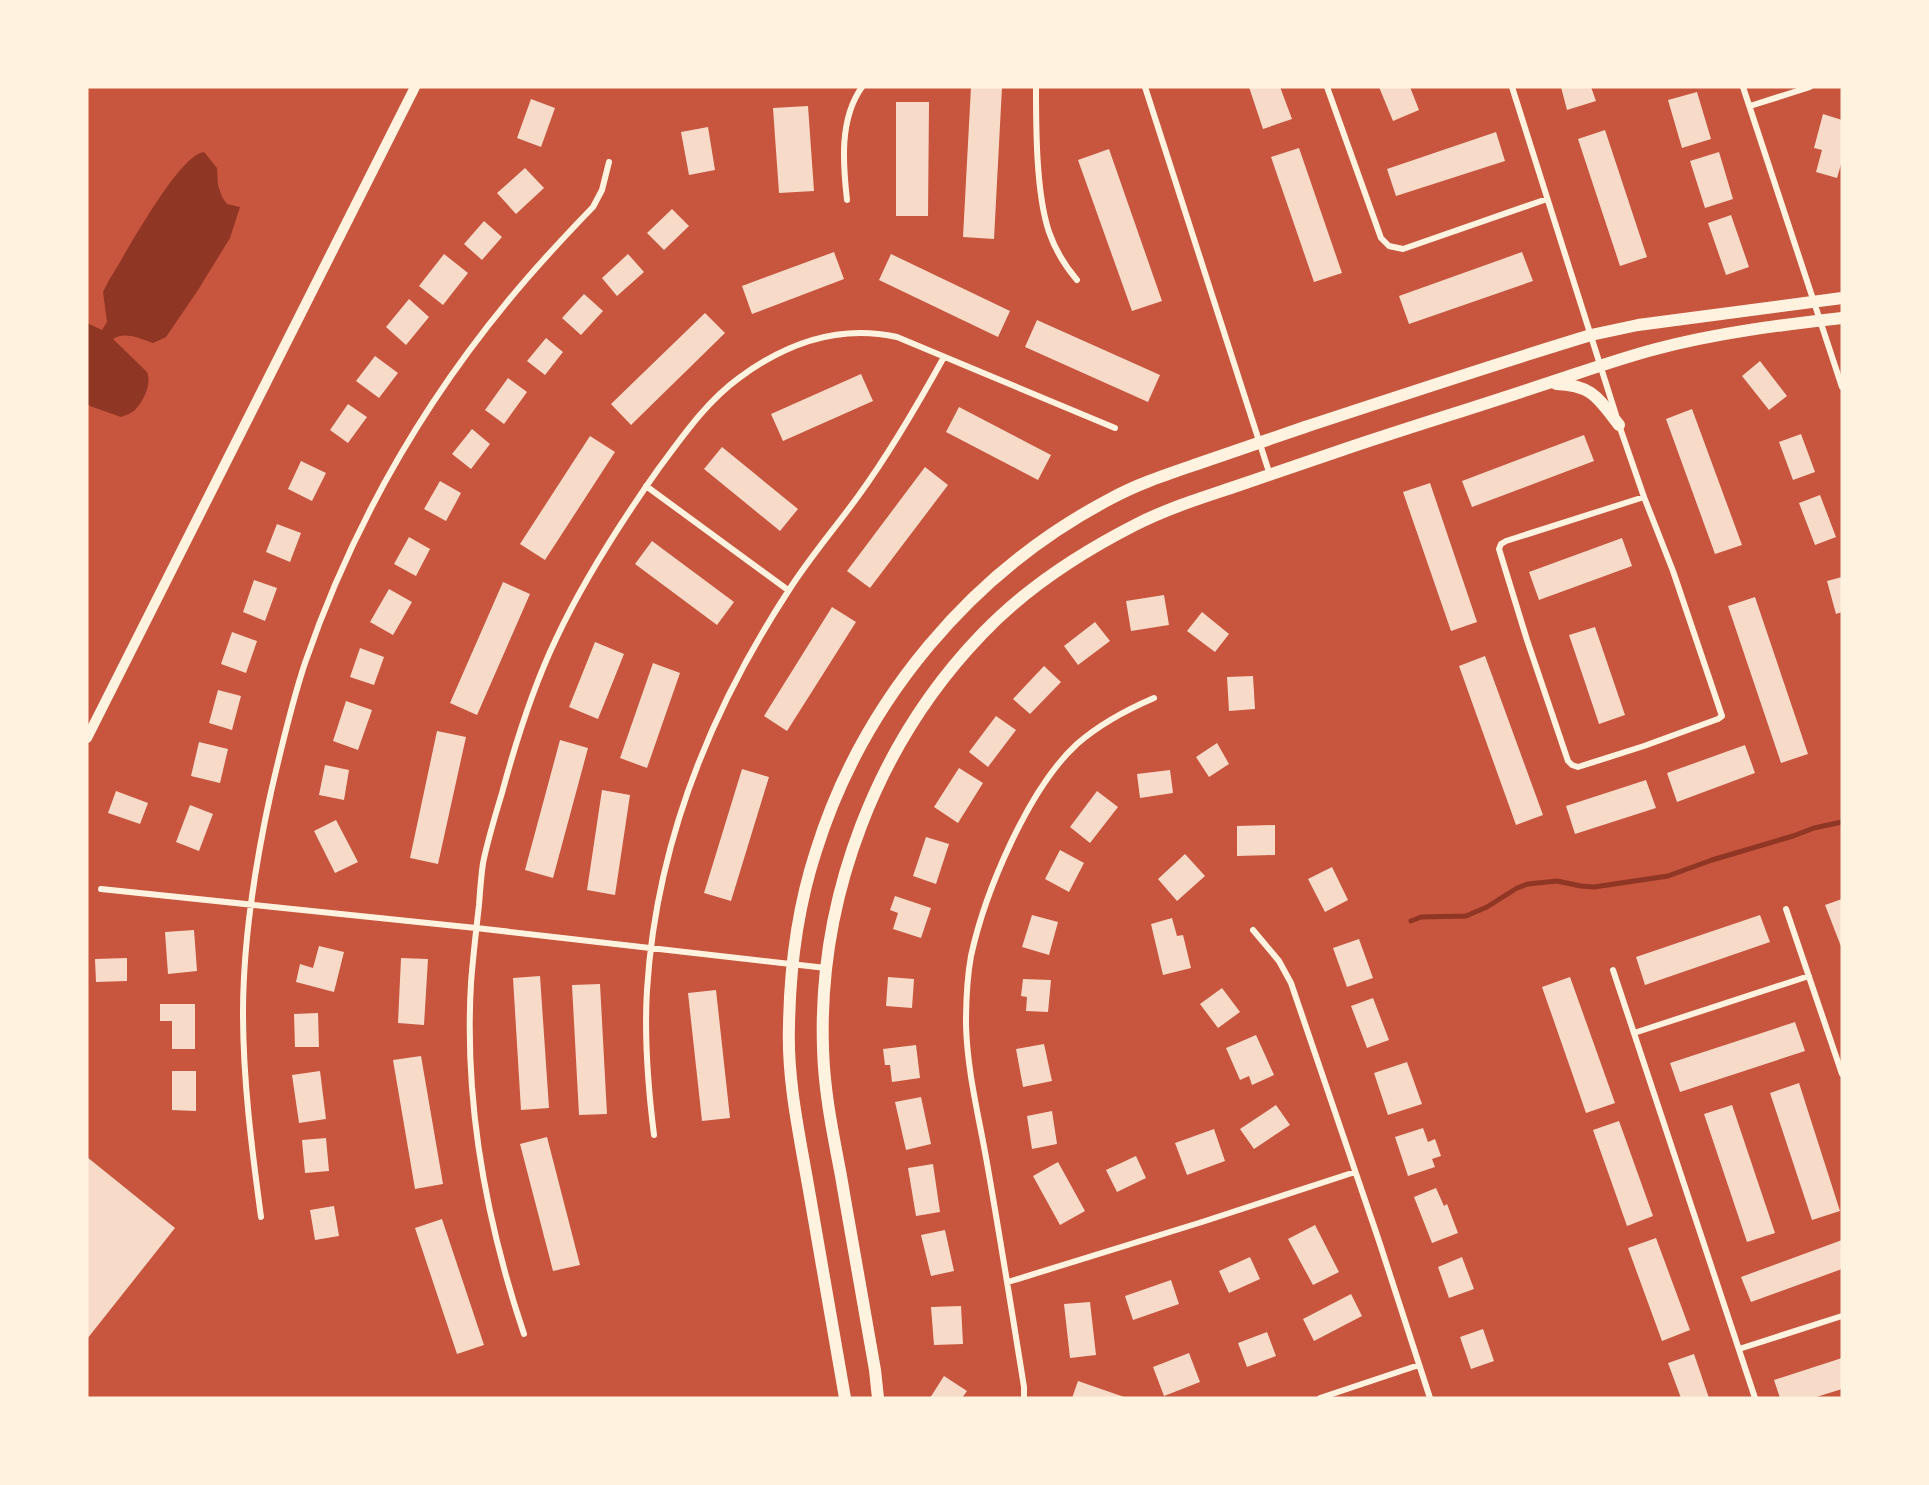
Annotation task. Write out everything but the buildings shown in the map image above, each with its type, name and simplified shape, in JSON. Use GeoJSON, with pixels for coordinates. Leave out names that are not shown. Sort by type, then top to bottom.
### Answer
{"type":"FeatureCollection","features":[{"type":"Feature","properties":{"kind":"main road"},"geometry":{"type":"LineString","coordinates":[[845,1398],[790,1076],[788,1028],[793,964],[804,897],[815,855],[838,793],[872,725],[896,687],[957,614],[1028,551],[1069,522],[1111,498],[1155,478],[1591,335],[1638,324],[1842,298]]}},
{"type":"Feature","properties":{"kind":"main road"},"geometry":{"type":"LineString","coordinates":[[878,1398],[829,1107],[823,1055],[822,1019],[826,968],[833,924],[845,874],[861,825],[881,778],[896,749],[922,709],[957,662],[985,631],[1060,569],[1107,539],[1174,507],[1655,349],[1706,338],[1842,318]]}},
{"type":"Feature","properties":{"kind":"main road"},"geometry":{"type":"LineString","coordinates":[[1548,383],[1575,385],[1592,393],[1619,425]]}},
{"type":"Feature","properties":{"kind":"street"},"geometry":{"type":"LineString","coordinates":[[87,738],[416,87]]}},
{"type":"Feature","properties":{"kind":"street"},"geometry":{"type":"LineString","coordinates":[[847,200],[844,170],[845,140],[853,99],[862,87]]}},
{"type":"Feature","properties":{"kind":"street"},"geometry":{"type":"LineString","coordinates":[[1036,87],[1038,157],[1043,208],[1049,233],[1060,256],[1077,280]]}},
{"type":"Feature","properties":{"kind":"street"},"geometry":{"type":"LineString","coordinates":[[1145,87],[1270,475]]}},
{"type":"Feature","properties":{"kind":"street"},"geometry":{"type":"LineString","coordinates":[[1328,87],[1381,238],[1389,246],[1403,249],[1547,199]]}},
{"type":"Feature","properties":{"kind":"street"},"geometry":{"type":"LineString","coordinates":[[1512,87],[1619,425],[1673,571],[1722,716],[1644,746],[1578,767],[1568,761],[1499,549],[1506,541],[1644,497]]}},
{"type":"Feature","properties":{"kind":"street"},"geometry":{"type":"LineString","coordinates":[[1743,87],[1842,387]]}},
{"type":"Feature","properties":{"kind":"street"},"geometry":{"type":"LineString","coordinates":[[1750,106],[1810,87]]}},
{"type":"Feature","properties":{"kind":"street"},"geometry":{"type":"LineString","coordinates":[[261,1217],[251,1142],[243,1014],[245,958],[251,903],[266,818],[285,733],[304,666],[353,544],[376,497],[425,415],[465,357],[508,301],[594,207],[602,190],[609,162]]}},
{"type":"Feature","properties":{"kind":"street"},"geometry":{"type":"LineString","coordinates":[[524,1334],[508,1288],[493,1230],[477,1139],[472,1094],[470,1026],[476,928],[483,864],[510,765],[538,681],[555,640],[606,549],[646,486],[690,427],[738,378],[771,357],[831,334],[878,333],[897,337],[1114,428]]}},
{"type":"Feature","properties":{"kind":"street"},"geometry":{"type":"LineString","coordinates":[[654,1135],[646,1043],[651,948],[668,854],[702,750],[730,690],[788,590],[859,494],[904,428],[944,357]]}},
{"type":"Feature","properties":{"kind":"street"},"geometry":{"type":"LineString","coordinates":[[646,486],[788,590]]}},
{"type":"Feature","properties":{"kind":"street"},"geometry":{"type":"LineString","coordinates":[[1024,1398],[1008,1282],[970,1063],[966,1025],[971,957],[999,870],[1021,824],[1052,772],[1076,745],[1100,726],[1121,713],[1154,698]]}},
{"type":"Feature","properties":{"kind":"street"},"geometry":{"type":"LineString","coordinates":[[102,889],[251,903],[826,968]]}},
{"type":"Feature","properties":{"kind":"street"},"geometry":{"type":"LineString","coordinates":[[1786,909],[1842,1074]]}},
{"type":"Feature","properties":{"kind":"street"},"geometry":{"type":"LineString","coordinates":[[1253,930],[1264,940],[1291,983],[1430,1398]]}},
{"type":"Feature","properties":{"kind":"street"},"geometry":{"type":"LineString","coordinates":[[1613,970],[1755,1398]]}},
{"type":"Feature","properties":{"kind":"street"},"geometry":{"type":"LineString","coordinates":[[1634,1033],[1809,976]]}},
{"type":"Feature","properties":{"kind":"street"},"geometry":{"type":"LineString","coordinates":[[1008,1282],[1355,1172]]}},
{"type":"Feature","properties":{"kind":"street"},"geometry":{"type":"LineString","coordinates":[[1739,1349],[1842,1316]]}},
{"type":"Feature","properties":{"kind":"street"},"geometry":{"type":"LineString","coordinates":[[1320,1398],[1419,1365]]}},
{"type":"Feature","properties":{"kind":"shaded area"},"geometry":{"type":"Polygon","coordinates":[[[204,152],[217,168],[218,185],[222,197],[227,204],[240,207],[230,238],[166,337],[153,343],[128,336],[113,339],[147,372],[148,386],[138,406],[121,417],[90,406],[87,403],[87,323],[102,330],[107,322],[103,292],[108,282],[166,188],[193,157],[204,152]]]}},
{"type":"Feature","properties":{"kind":"waterway"},"geometry":{"type":"LineString","coordinates":[[1411,921],[1421,917],[1466,916],[1528,884],[1557,881],[1594,887],[1668,876],[1814,828],[1842,822]]}}]}
